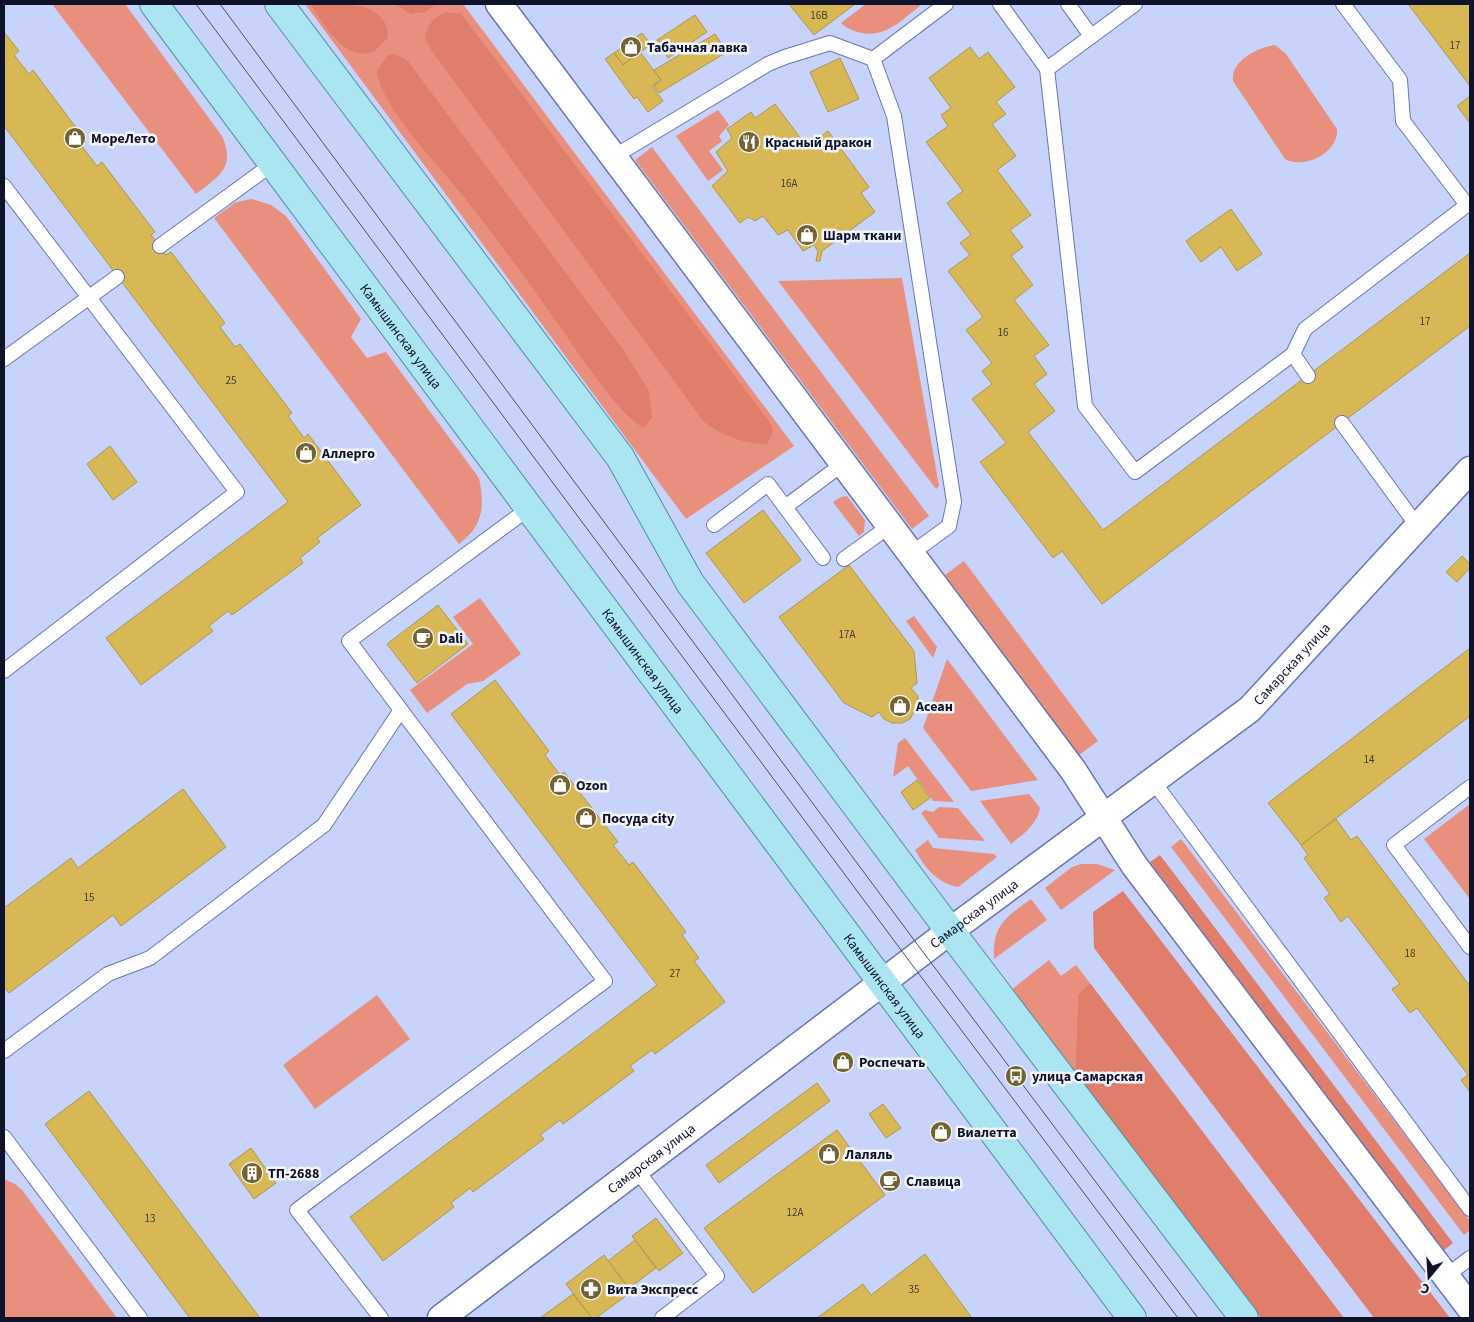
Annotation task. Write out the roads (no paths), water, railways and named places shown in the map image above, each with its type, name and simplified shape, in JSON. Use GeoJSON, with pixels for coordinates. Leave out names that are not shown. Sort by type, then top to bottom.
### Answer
{"type":"FeatureCollection","features":[{"type":"Feature","properties":{"kind":"main road","name":"Камышинская улица"},"geometry":{"type":"LineString","coordinates":[[154,4],[881,983],[972,1100],[1132,1318]]}},
{"type":"Feature","properties":{"kind":"main road"},"geometry":{"type":"LineString","coordinates":[[279,4],[620,457],[690,583],[950,931],[1244,1318]]}},
{"type":"Feature","properties":{"kind":"street"},"geometry":{"type":"LineString","coordinates":[[499,4],[615,156],[1074,770],[1134,865],[1470,1308]]}},
{"type":"Feature","properties":{"kind":"street","name":"Самарская улица"},"geometry":{"type":"LineString","coordinates":[[441,1318],[950,931],[1250,709],[1470,470]]}},
{"type":"Feature","properties":{"kind":"lane"},"geometry":{"type":"LineString","coordinates":[[873,59],[946,4]]}},
{"type":"Feature","properties":{"kind":"lane"},"geometry":{"type":"LineString","coordinates":[[1000,4],[1047,69],[1085,406],[1135,472],[1293,354],[1305,329],[1467,205],[1403,121],[1400,80],[1343,4]]}},
{"type":"Feature","properties":{"kind":"lane"},"geometry":{"type":"LineString","coordinates":[[1068,4],[1092,36]]}},
{"type":"Feature","properties":{"kind":"lane"},"geometry":{"type":"LineString","coordinates":[[1047,69],[1135,4]]}},
{"type":"Feature","properties":{"kind":"lane"},"geometry":{"type":"LineString","coordinates":[[615,156],[768,64],[785,57],[830,43],[873,59],[894,116],[954,502],[949,526],[912,553]]}},
{"type":"Feature","properties":{"kind":"lane"},"geometry":{"type":"LineString","coordinates":[[160,246],[271,164]]}},
{"type":"Feature","properties":{"kind":"lane"},"geometry":{"type":"LineString","coordinates":[[4,186],[237,492],[4,671]]}},
{"type":"Feature","properties":{"kind":"lane"},"geometry":{"type":"LineString","coordinates":[[4,359],[117,277]]}},
{"type":"Feature","properties":{"kind":"lane"},"geometry":{"type":"LineString","coordinates":[[1293,354],[1308,376]]}},
{"type":"Feature","properties":{"kind":"lane"},"geometry":{"type":"LineString","coordinates":[[1342,423],[1418,527]]}},
{"type":"Feature","properties":{"kind":"lane"},"geometry":{"type":"LineString","coordinates":[[785,507],[844,463]]}},
{"type":"Feature","properties":{"kind":"lane"},"geometry":{"type":"LineString","coordinates":[[714,524],[768,484],[823,558]]}},
{"type":"Feature","properties":{"kind":"lane"},"geometry":{"type":"LineString","coordinates":[[380,1318],[297,1210],[604,981],[349,641],[528,509]]}},
{"type":"Feature","properties":{"kind":"lane"},"geometry":{"type":"LineString","coordinates":[[844,559],[891,525]]}},
{"type":"Feature","properties":{"kind":"lane"},"geometry":{"type":"LineString","coordinates":[[4,1051],[108,974],[150,958],[324,825],[401,710]]}},
{"type":"Feature","properties":{"kind":"lane"},"geometry":{"type":"LineString","coordinates":[[1153,781],[1470,1209]]}},
{"type":"Feature","properties":{"kind":"lane"},"geometry":{"type":"LineString","coordinates":[[1470,787],[1394,845],[1470,947]]}},
{"type":"Feature","properties":{"kind":"lane"},"geometry":{"type":"LineString","coordinates":[[4,1137],[140,1318]]}},
{"type":"Feature","properties":{"kind":"lane"},"geometry":{"type":"LineString","coordinates":[[636,1169],[717,1276],[662,1318]]}},
{"type":"Feature","properties":{"kind":"lane"},"geometry":{"type":"LineString","coordinates":[[1446,1276],[1470,1258]]}},
{"type":"Feature","properties":{"kind":"tram line"},"geometry":{"type":"LineString","coordinates":[[196,4],[910,962],[1178,1318]]}},
{"type":"Feature","properties":{"kind":"tram line"},"geometry":{"type":"LineString","coordinates":[[220,4],[923,952],[1198,1318]]}},
{"type":"Feature","properties":{"kind":"place","name":"Табачная лавка"},"geometry":{"type":"Point","coordinates":[631,47]}},
{"type":"Feature","properties":{"kind":"place","name":"МореЛето"},"geometry":{"type":"Point","coordinates":[75,138]}},
{"type":"Feature","properties":{"kind":"place","name":"Красный дракон"},"geometry":{"type":"Point","coordinates":[749,142]}},
{"type":"Feature","properties":{"kind":"place","name":"Шарм ткани"},"geometry":{"type":"Point","coordinates":[807,235]}},
{"type":"Feature","properties":{"kind":"place","name":"Аллерго"},"geometry":{"type":"Point","coordinates":[306,453]}},
{"type":"Feature","properties":{"kind":"place","name":"Dali"},"geometry":{"type":"Point","coordinates":[423,638]}},
{"type":"Feature","properties":{"kind":"place","name":"Асеан"},"geometry":{"type":"Point","coordinates":[900,706]}},
{"type":"Feature","properties":{"kind":"place","name":"Ozon"},"geometry":{"type":"Point","coordinates":[560,785]}},
{"type":"Feature","properties":{"kind":"place","name":"Посуда city"},"geometry":{"type":"Point","coordinates":[586,818]}},
{"type":"Feature","properties":{"kind":"place","name":"Роспечать"},"geometry":{"type":"Point","coordinates":[843,1062]}},
{"type":"Feature","properties":{"kind":"place","name":"улица Самарская"},"geometry":{"type":"Point","coordinates":[1016,1076]}},
{"type":"Feature","properties":{"kind":"place","name":"Виалетта"},"geometry":{"type":"Point","coordinates":[941,1132]}},
{"type":"Feature","properties":{"kind":"place","name":"Лаляль"},"geometry":{"type":"Point","coordinates":[829,1154]}},
{"type":"Feature","properties":{"kind":"place","name":"ТП-2688"},"geometry":{"type":"Point","coordinates":[252,1173]}},
{"type":"Feature","properties":{"kind":"place","name":"Славица"},"geometry":{"type":"Point","coordinates":[890,1181]}},
{"type":"Feature","properties":{"kind":"place","name":"Вита Экспресс"},"geometry":{"type":"Point","coordinates":[591,1289]}}]}
